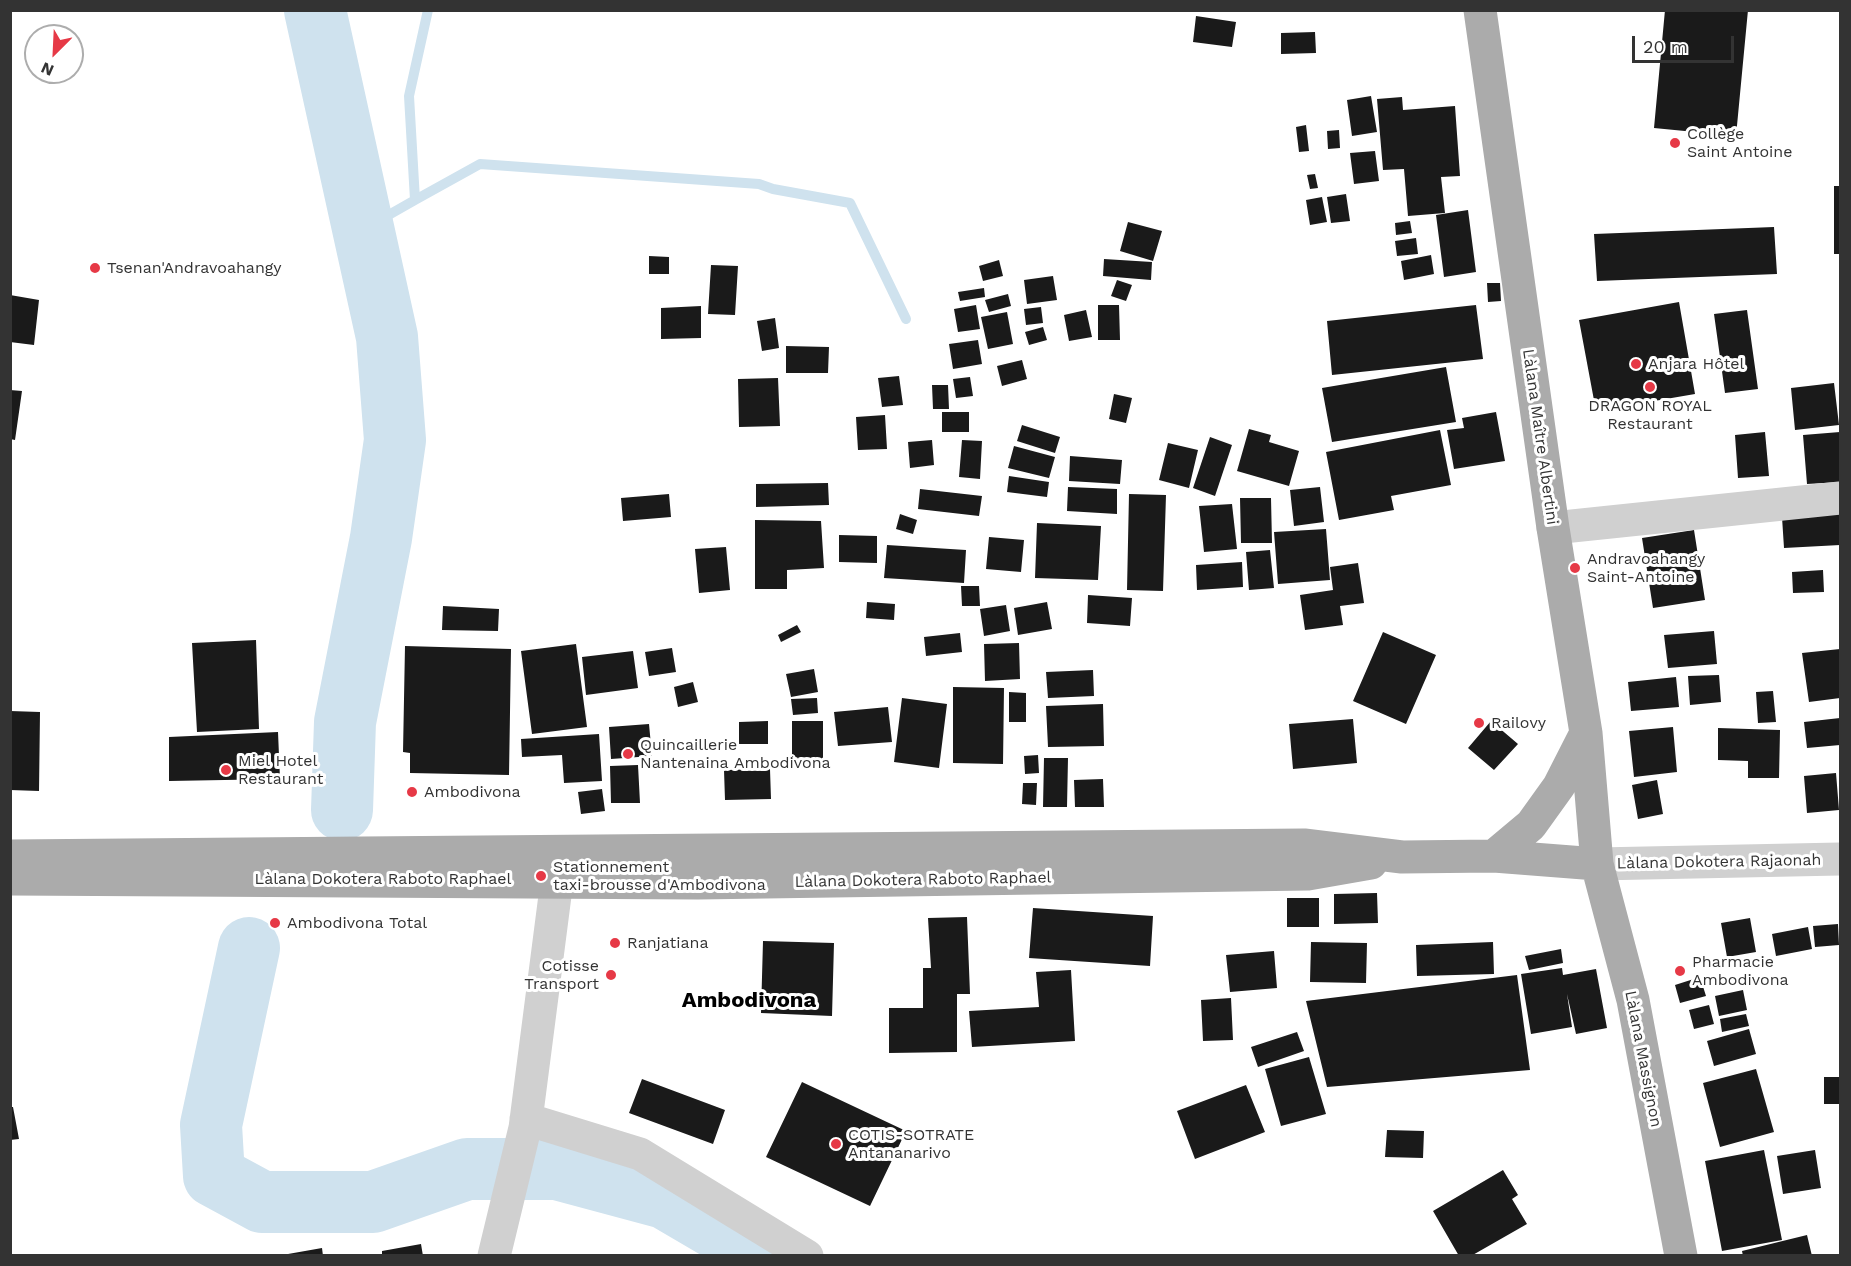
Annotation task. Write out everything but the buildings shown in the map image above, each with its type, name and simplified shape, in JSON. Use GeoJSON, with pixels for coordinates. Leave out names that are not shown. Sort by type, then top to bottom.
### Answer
{"type":"FeatureCollection","features":[{"type":"Feature","properties":{"kind":"main road","name":"Làlana Maître Albertini"},"geometry":{"type":"LineString","coordinates":[[1480,10],[1553,528],[1586,734],[1597,864]]}},
{"type":"Feature","properties":{"kind":"main road"},"geometry":{"type":"LineString","coordinates":[[1494,856],[1532,825],[1559,786],[1586,734]]}},
{"type":"Feature","properties":{"kind":"main road","name":"Làlana Dokotera Raboto Raphael"},"geometry":{"type":"LineString","coordinates":[[10,879],[211,866],[697,867],[1304,845],[1402,857],[1494,856],[1597,864]]}},
{"type":"Feature","properties":{"kind":"main road","name":"Làlana Dokotera Raboto Raphael"},"geometry":{"type":"LineString","coordinates":[[10,856],[557,880],[697,867]]}},
{"type":"Feature","properties":{"kind":"main road","name":"Làlana Massignon"},"geometry":{"type":"LineString","coordinates":[[1597,864],[1633,1000],[1681,1256]]}},
{"type":"Feature","properties":{"kind":"street"},"geometry":{"type":"LineString","coordinates":[[1553,528],[1840,498]]}},
{"type":"Feature","properties":{"kind":"street","name":"Làlana Dokotera Rajaonah"},"geometry":{"type":"LineString","coordinates":[[1597,864],[1840,859]]}},
{"type":"Feature","properties":{"kind":"street"},"geometry":{"type":"LineString","coordinates":[[494,1256],[526,1124],[557,880]]}},
{"type":"Feature","properties":{"kind":"street"},"geometry":{"type":"LineString","coordinates":[[526,1124],[640,1154],[807,1256]]}},
{"type":"Feature","properties":{"kind":"waterway"},"geometry":{"type":"LineString","coordinates":[[315,10],[387,337],[395,440],[381,538],[345,722],[342,810]]}},
{"type":"Feature","properties":{"kind":"waterway"},"geometry":{"type":"LineString","coordinates":[[364,229],[415,200],[409,96],[428,10]]}},
{"type":"Feature","properties":{"kind":"waterway"},"geometry":{"type":"LineString","coordinates":[[415,200],[480,164],[759,184],[773,189],[850,203],[906,319]]}},
{"type":"Feature","properties":{"kind":"waterway"},"geometry":{"type":"LineString","coordinates":[[249,948],[211,1125],[214,1176],[262,1202],[373,1202],[467,1169],[557,1169],[665,1198],[764,1256]]}},
{"type":"Feature","properties":{"kind":"place","name":"Collège Saint Antoine"},"geometry":{"type":"Point","coordinates":[1675,143]}},
{"type":"Feature","properties":{"kind":"place","name":"Tsenan'Andravoahangy"},"geometry":{"type":"Point","coordinates":[95,268]}},
{"type":"Feature","properties":{"kind":"place","name":"Anjara Hôtel"},"geometry":{"type":"Point","coordinates":[1636,364]}},
{"type":"Feature","properties":{"kind":"place","name":"DRAGON ROYAL Restaurant"},"geometry":{"type":"Point","coordinates":[1650,387]}},
{"type":"Feature","properties":{"kind":"place","name":"Andravoahangy Saint-Antoine"},"geometry":{"type":"Point","coordinates":[1575,568]}},
{"type":"Feature","properties":{"kind":"place","name":"Railovy"},"geometry":{"type":"Point","coordinates":[1479,723]}},
{"type":"Feature","properties":{"kind":"place","name":"Quincaillerie Nantenaina Ambodivona"},"geometry":{"type":"Point","coordinates":[628,754]}},
{"type":"Feature","properties":{"kind":"place","name":"Miel Hotel Restaurant"},"geometry":{"type":"Point","coordinates":[226,770]}},
{"type":"Feature","properties":{"kind":"place","name":"Ambodivona"},"geometry":{"type":"Point","coordinates":[412,792]}},
{"type":"Feature","properties":{"kind":"place","name":"Stationnement taxi-brousse d'Ambodivona"},"geometry":{"type":"Point","coordinates":[541,876]}},
{"type":"Feature","properties":{"kind":"place","name":"Ambodivona Total"},"geometry":{"type":"Point","coordinates":[275,923]}},
{"type":"Feature","properties":{"kind":"place","name":"Ranjatiana"},"geometry":{"type":"Point","coordinates":[615,943]}},
{"type":"Feature","properties":{"kind":"place","name":"Pharmacie Ambodivona"},"geometry":{"type":"Point","coordinates":[1680,971]}},
{"type":"Feature","properties":{"kind":"place","name":"Cotisse Transport"},"geometry":{"type":"Point","coordinates":[611,975]}},
{"type":"Feature","properties":{"kind":"place","name":"COTIS-SOTRATE Antananarivo"},"geometry":{"type":"Point","coordinates":[836,1144]}},
{"type":"Feature","properties":{"kind":"district","name":"Ambodivona"},"geometry":{"type":"Point","coordinates":[749,1001]}}]}
